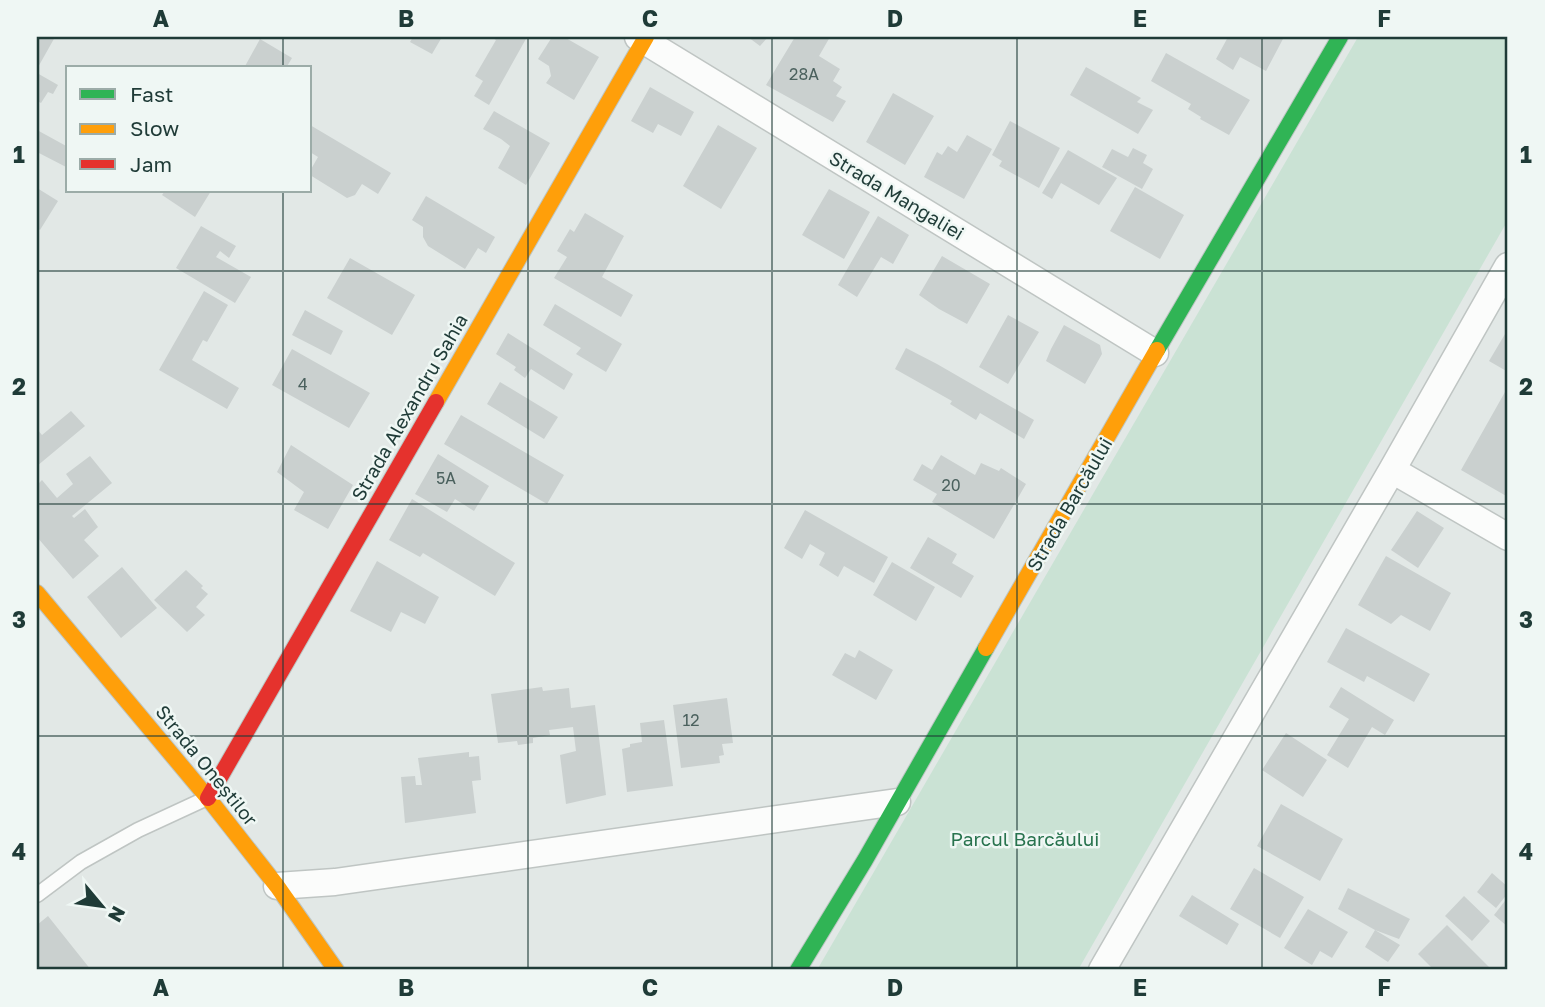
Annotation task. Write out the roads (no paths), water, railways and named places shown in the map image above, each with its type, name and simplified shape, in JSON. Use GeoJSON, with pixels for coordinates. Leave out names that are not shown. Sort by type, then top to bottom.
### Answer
{"type":"FeatureCollection","features":[{"type":"Feature","properties":{"kind":"street","name":"Strada Barcăului"},"geometry":{"type":"LineString","coordinates":[[798,970],[865,860],[1155,353],[1340,37]]}},
{"type":"Feature","properties":{"kind":"street","name":"Strada Mangaliei"},"geometry":{"type":"LineString","coordinates":[[643,38],[1155,353]]}},
{"type":"Feature","properties":{"kind":"street","name":"Strada Alexandru Sahia"},"geometry":{"type":"LineString","coordinates":[[208,798],[643,38]]}},
{"type":"Feature","properties":{"kind":"street"},"geometry":{"type":"LineString","coordinates":[[1102,970],[1508,266]]}},
{"type":"Feature","properties":{"kind":"street"},"geometry":{"type":"LineString","coordinates":[[1392,470],[1508,537]]}},
{"type":"Feature","properties":{"kind":"street","name":"Strada Oneștilor"},"geometry":{"type":"LineString","coordinates":[[37,593],[208,798],[277,886],[336,970]]}},
{"type":"Feature","properties":{"kind":"street"},"geometry":{"type":"LineString","coordinates":[[277,886],[335,882],[897,802]]}},
{"type":"Feature","properties":{"kind":"lane"},"geometry":{"type":"LineString","coordinates":[[37,895],[81,862],[138,830],[208,798]]}},
{"type":"Feature","properties":{"kind":"park label","name":"Parcul Barcăului"},"geometry":{"type":"Point","coordinates":[1025,838]}}]}
